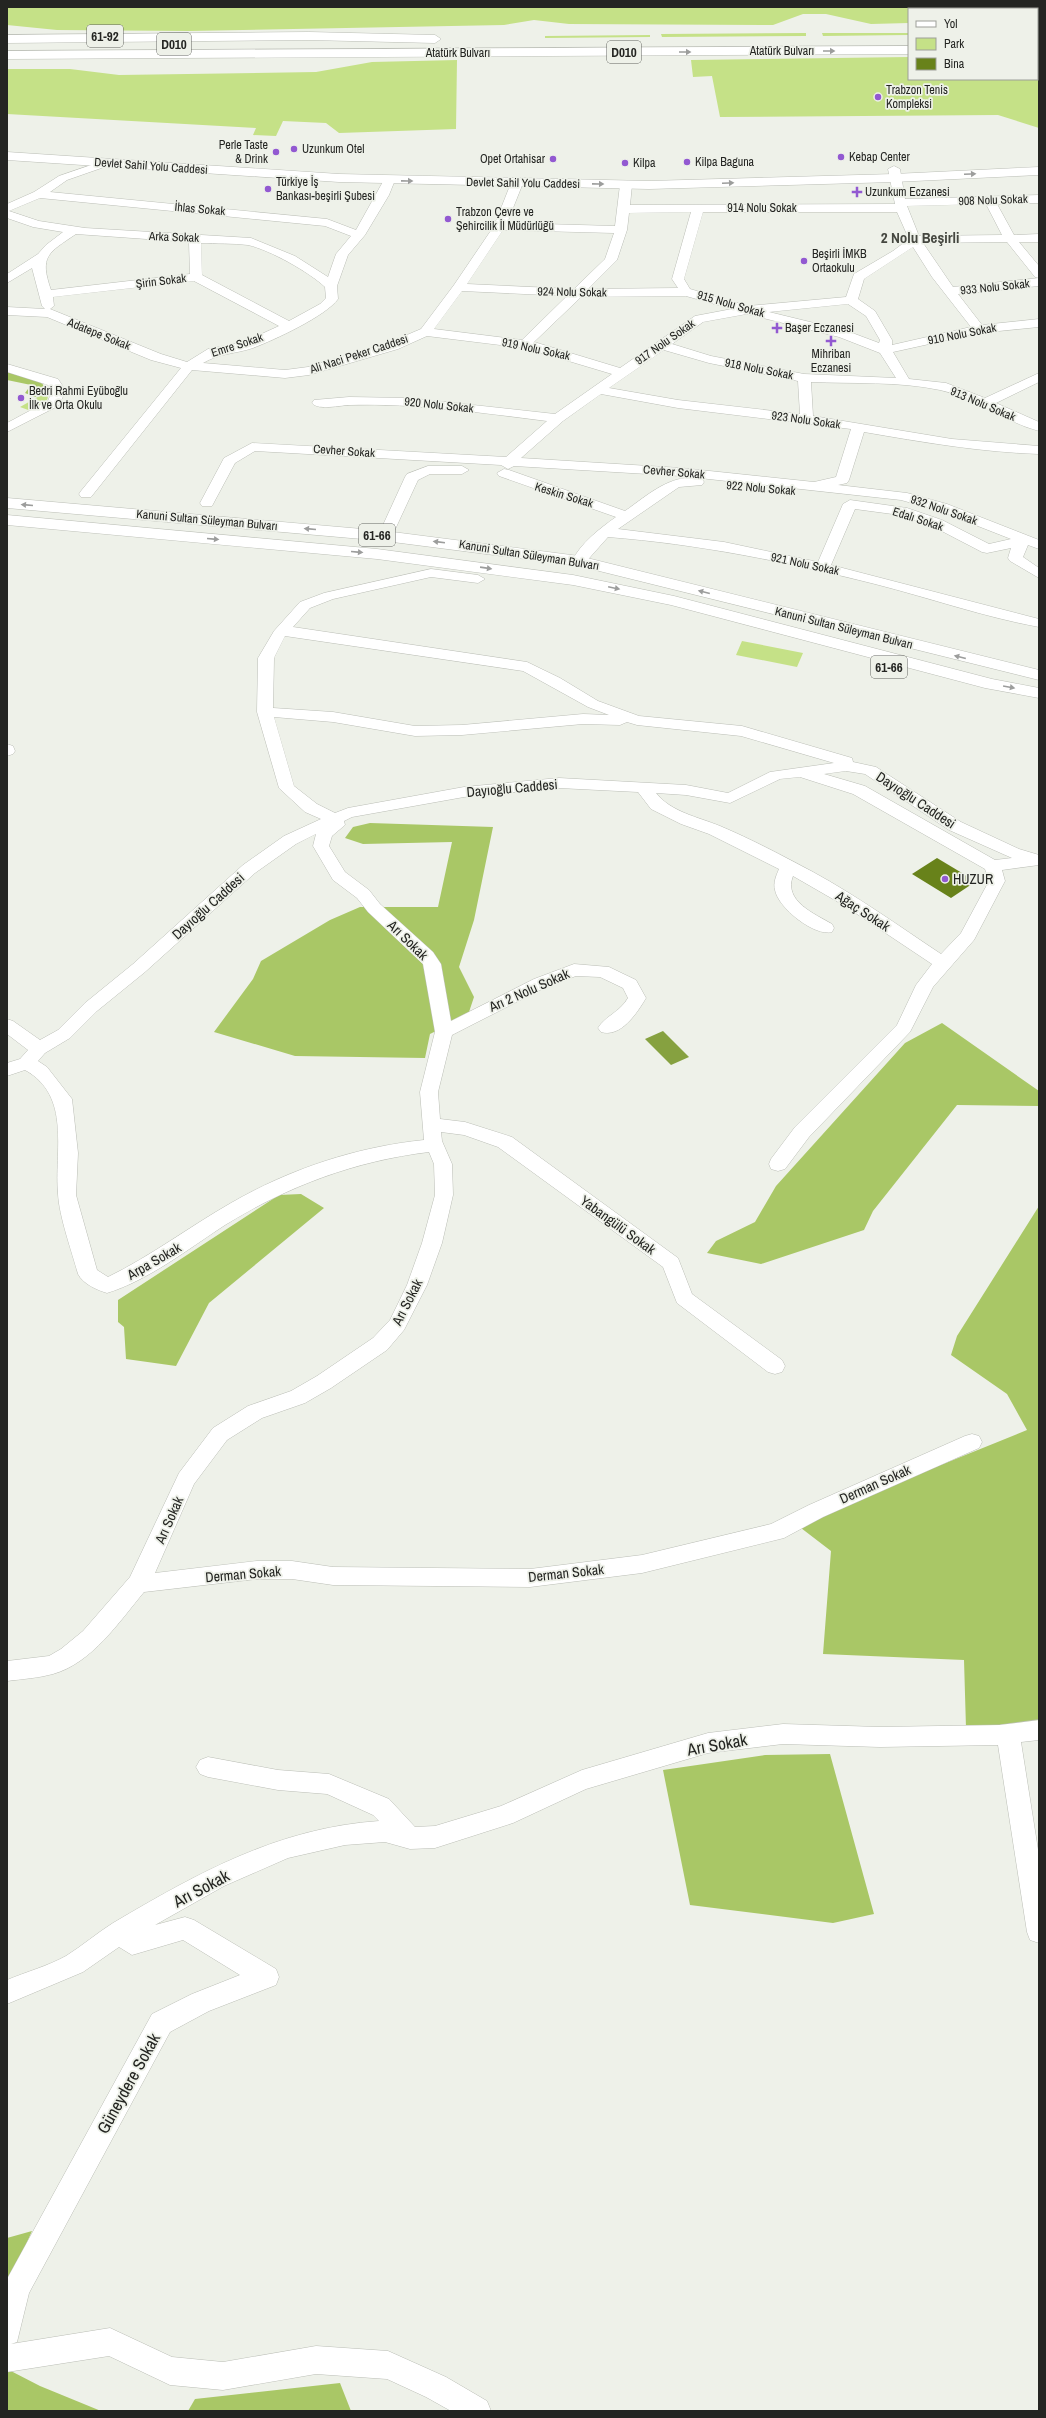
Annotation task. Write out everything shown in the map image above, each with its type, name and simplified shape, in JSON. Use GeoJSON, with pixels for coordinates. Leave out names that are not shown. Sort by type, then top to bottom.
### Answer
{"type":"FeatureCollection","features":[{"type":"Feature","properties":{"kind":"main road","name":"61-92"},"geometry":{"type":"LineString","coordinates":[[7,34],[53,37],[203,38]]}},
{"type":"Feature","properties":{"kind":"main road"},"geometry":{"type":"LineString","coordinates":[[7,39],[309,36],[448,39]]}},
{"type":"Feature","properties":{"kind":"main road"},"geometry":{"type":"LineString","coordinates":[[516,40],[657,47]]}},
{"type":"Feature","properties":{"kind":"main road","name":"Atatürk Bulvarı"},"geometry":{"type":"LineString","coordinates":[[7,55],[340,49],[657,47],[908,41]]}},
{"type":"Feature","properties":{"kind":"main road","name":"Atatürk Bulvarı"},"geometry":{"type":"LineString","coordinates":[[7,45],[340,49]]}},
{"type":"Feature","properties":{"kind":"main road"},"geometry":{"type":"LineString","coordinates":[[7,63],[314,61],[657,47]]}},
{"type":"Feature","properties":{"kind":"main road","name":"Atatürk Bulvarı"},"geometry":{"type":"LineString","coordinates":[[657,47],[908,50]]}},
{"type":"Feature","properties":{"kind":"main road","name":"Devlet Sahil Yolu Caddesi"},"geometry":{"type":"LineString","coordinates":[[7,147],[237,163],[429,171],[894,174],[1039,160]]}},
{"type":"Feature","properties":{"kind":"main road","name":"Devlet Sahil Yolu Caddesi"},"geometry":{"type":"LineString","coordinates":[[7,156],[389,180],[626,185],[894,174],[1039,171]]}},
{"type":"Feature","properties":{"kind":"main road","name":"61-66"},"geometry":{"type":"LineString","coordinates":[[7,490],[85,500],[200,520]]}},
{"type":"Feature","properties":{"kind":"main road","name":"Kanuni Sultan Süleyman Bulvarı"},"geometry":{"type":"LineString","coordinates":[[7,503],[385,536],[579,561],[1039,675]]}},
{"type":"Feature","properties":{"kind":"main road","name":"Kanuni Sultan Süleyman Bulvarı"},"geometry":{"type":"LineString","coordinates":[[7,520],[377,554],[573,580],[674,601],[740,620],[991,684],[1039,693]]}},
{"type":"Feature","properties":{"kind":"main road","name":"61-66"},"geometry":{"type":"LineString","coordinates":[[7,533],[188,537]]}},
{"type":"Feature","properties":{"kind":"main road","name":"61-66"},"geometry":{"type":"LineString","coordinates":[[742,602],[827,611],[1039,661]]}},
{"type":"Feature","properties":{"kind":"main road","name":"61-66"},"geometry":{"type":"LineString","coordinates":[[740,620],[841,654],[1039,708]]}},
{"type":"Feature","properties":{"kind":"street"},"geometry":{"type":"LineString","coordinates":[[60,160],[63,178]]}},
{"type":"Feature","properties":{"kind":"street"},"geometry":{"type":"LineString","coordinates":[[7,208],[38,194],[63,178],[106,163]]}},
{"type":"Feature","properties":{"kind":"street"},"geometry":{"type":"LineString","coordinates":[[894,174],[900,205],[929,265],[979,329]]}},
{"type":"Feature","properties":{"kind":"street","name":"Emre Sokak"},"geometry":{"type":"LineString","coordinates":[[86,494],[189,366],[213,352],[248,345],[324,307],[332,299],[331,286],[342,254],[359,235],[383,195],[389,180]]}},
{"type":"Feature","properties":{"kind":"street","name":"Ali Naci Peker Caddesi"},"geometry":{"type":"LineString","coordinates":[[189,366],[285,374],[309,370],[385,348],[425,332],[459,287],[500,226],[517,183]]}},
{"type":"Feature","properties":{"kind":"street"},"geometry":{"type":"LineString","coordinates":[[525,344],[611,260],[621,230],[626,185]]}},
{"type":"Feature","properties":{"kind":"street","name":"İhlas Sokak"},"geometry":{"type":"LineString","coordinates":[[38,194],[241,212],[327,223],[359,235]]}},
{"type":"Feature","properties":{"kind":"street","name":"908 Nolu Sokak"},"geometry":{"type":"LineString","coordinates":[[900,205],[1039,199]]}},
{"type":"Feature","properties":{"kind":"street"},"geometry":{"type":"LineString","coordinates":[[990,201],[1010,238],[1039,274]]}},
{"type":"Feature","properties":{"kind":"street","name":"914 Nolu Sokak"},"geometry":{"type":"LineString","coordinates":[[624,209],[900,205]]}},
{"type":"Feature","properties":{"kind":"street","name":"915 Nolu Sokak"},"geometry":{"type":"LineString","coordinates":[[698,208],[678,279],[686,292],[721,300],[747,310],[843,334],[885,350]]}},
{"type":"Feature","properties":{"kind":"street"},"geometry":{"type":"LineString","coordinates":[[233,241],[241,212]]}},
{"type":"Feature","properties":{"kind":"street","name":"Arka Sokak"},"geometry":{"type":"LineString","coordinates":[[7,214],[50,227],[112,234],[195,237],[252,242],[273,249],[320,276],[331,286]]}},
{"type":"Feature","properties":{"kind":"street"},"geometry":{"type":"LineString","coordinates":[[500,226],[621,230]]}},
{"type":"Feature","properties":{"kind":"street"},"geometry":{"type":"LineString","coordinates":[[7,279],[42,257],[55,243],[75,229]]}},
{"type":"Feature","properties":{"kind":"street"},"geometry":{"type":"LineString","coordinates":[[195,237],[196,277]]}},
{"type":"Feature","properties":{"kind":"street"},"geometry":{"type":"LineString","coordinates":[[905,382],[885,350],[886,340],[871,314],[851,300],[858,278],[897,254],[916,240],[1039,238]]}},
{"type":"Feature","properties":{"kind":"street"},"geometry":{"type":"LineString","coordinates":[[42,257],[38,271],[48,294],[49,314]]}},
{"type":"Feature","properties":{"kind":"street","name":"Şirin Sokak"},"geometry":{"type":"LineString","coordinates":[[48,294],[196,277],[262,310],[287,326]]}},
{"type":"Feature","properties":{"kind":"street","name":"933 Nolu Sokak"},"geometry":{"type":"LineString","coordinates":[[950,292],[1039,282]]}},
{"type":"Feature","properties":{"kind":"street","name":"924 Nolu Sokak"},"geometry":{"type":"LineString","coordinates":[[459,287],[576,293],[686,292]]}},
{"type":"Feature","properties":{"kind":"street","name":"917 Nolu Sokak"},"geometry":{"type":"LineString","coordinates":[[511,460],[558,418],[600,390],[699,319],[747,310],[851,300]]}},
{"type":"Feature","properties":{"kind":"street","name":"Adatepe Sokak"},"geometry":{"type":"LineString","coordinates":[[7,311],[49,314],[156,357],[189,366]]}},
{"type":"Feature","properties":{"kind":"street","name":"910 Nolu Sokak"},"geometry":{"type":"LineString","coordinates":[[885,350],[979,329],[1039,323]]}},
{"type":"Feature","properties":{"kind":"street","name":"919 Nolu Sokak"},"geometry":{"type":"LineString","coordinates":[[425,332],[525,344],[563,354],[622,373]]}},
{"type":"Feature","properties":{"kind":"street","name":"918 Nolu Sokak"},"geometry":{"type":"LineString","coordinates":[[662,345],[709,359],[804,378],[905,382]]}},
{"type":"Feature","properties":{"kind":"street"},"geometry":{"type":"LineString","coordinates":[[7,368],[53,382],[59,391],[53,403],[7,428]]}},
{"type":"Feature","properties":{"kind":"street"},"geometry":{"type":"LineString","coordinates":[[985,403],[1039,377]]}},
{"type":"Feature","properties":{"kind":"street"},"geometry":{"type":"LineString","coordinates":[[804,378],[807,418]]}},
{"type":"Feature","properties":{"kind":"street","name":"913 Nolu Sokak"},"geometry":{"type":"LineString","coordinates":[[905,382],[941,386],[961,392],[1034,426]]}},
{"type":"Feature","properties":{"kind":"street","name":"923 Nolu Sokak"},"geometry":{"type":"LineString","coordinates":[[600,390],[638,400],[807,418],[962,445],[1013,450],[1039,450]]}},
{"type":"Feature","properties":{"kind":"street","name":"920 Nolu Sokak"},"geometry":{"type":"LineString","coordinates":[[319,403],[353,399],[384,399],[558,418]]}},
{"type":"Feature","properties":{"kind":"street"},"geometry":{"type":"LineString","coordinates":[[1013,450],[1029,441],[1034,426]]}},
{"type":"Feature","properties":{"kind":"street"},"geometry":{"type":"LineString","coordinates":[[813,488],[823,482],[842,480],[858,428]]}},
{"type":"Feature","properties":{"kind":"street","name":"Cevher Sokak"},"geometry":{"type":"LineString","coordinates":[[207,503],[229,461],[252,447],[281,447],[430,457],[511,460],[681,472],[813,488]]}},
{"type":"Feature","properties":{"kind":"street"},"geometry":{"type":"LineString","coordinates":[[385,536],[412,477],[428,470],[477,470],[504,473],[511,460]]}},
{"type":"Feature","properties":{"kind":"street","name":"Keskin Sokak"},"geometry":{"type":"LineString","coordinates":[[504,473],[522,482],[569,498],[588,502],[625,516]]}},
{"type":"Feature","properties":{"kind":"street","name":"922 Nolu Sokak"},"geometry":{"type":"LineString","coordinates":[[604,532],[625,516],[674,484],[685,481],[787,491],[802,491],[813,488]]}},
{"type":"Feature","properties":{"kind":"street","name":"932 Nolu Sokak"},"geometry":{"type":"LineString","coordinates":[[813,488],[902,496],[942,507],[1039,545]]}},
{"type":"Feature","properties":{"kind":"street","name":"Edalı Sokak"},"geometry":{"type":"LineString","coordinates":[[823,567],[850,504],[902,511],[937,523],[987,549],[1025,540]]}},
{"type":"Feature","properties":{"kind":"street"},"geometry":{"type":"LineString","coordinates":[[579,561],[582,555],[604,532]]}},
{"type":"Feature","properties":{"kind":"street","name":"921 Nolu Sokak"},"geometry":{"type":"LineString","coordinates":[[604,532],[639,535],[703,544],[823,567],[968,603],[1014,618],[1039,623]]}},
{"type":"Feature","properties":{"kind":"street"},"geometry":{"type":"LineString","coordinates":[[1025,540],[1018,547],[1015,558],[1039,574]]}},
{"type":"Feature","properties":{"kind":"street"},"geometry":{"type":"LineString","coordinates":[[335,819],[311,808],[287,788],[271,738],[265,712],[266,658],[282,630],[305,605],[329,596],[431,573],[478,579]]}},
{"type":"Feature","properties":{"kind":"street"},"geometry":{"type":"LineString","coordinates":[[282,630],[527,667],[555,681],[593,704],[637,720]]}},
{"type":"Feature","properties":{"kind":"street"},"geometry":{"type":"LineString","coordinates":[[265,712],[333,717],[415,731],[462,730],[583,719],[637,720],[742,731],[870,770]]}},
{"type":"Feature","properties":{"kind":"street","name":"Dayıoğlu Caddesi"},"geometry":{"type":"LineString","coordinates":[[26,1063],[39,1049],[64,1034],[91,1007],[139,968],[249,869],[290,840],[348,813],[464,792],[559,783],[686,790],[730,798],[776,775],[846,766],[870,770],[955,826],[1013,853],[1039,860]]}},
{"type":"Feature","properties":{"kind":"street"},"geometry":{"type":"LineString","coordinates":[[798,772],[858,790],[993,866],[1039,860]]}},
{"type":"Feature","properties":{"kind":"street","name":"Ağaç Sokak"},"geometry":{"type":"LineString","coordinates":[[642,788],[657,805],[687,820],[715,830],[788,867],[851,902],[942,963]]}},
{"type":"Feature","properties":{"kind":"street","name":"Arı Sokak"},"geometry":{"type":"LineString","coordinates":[[7,1671],[36,1669],[52,1665],[69,1656],[91,1638],[138,1584],[152,1558],[186,1479],[220,1434],[235,1423],[255,1412],[298,1397],[324,1382],[380,1344],[397,1325],[417,1285],[432,1243],[444,1195],[443,1164],[435,1145],[429,1092],[444,1032],[432,964],[427,956],[374,908],[363,894],[339,876],[321,846],[324,834],[337,825],[335,819]]}},
{"type":"Feature","properties":{"kind":"street"},"geometry":{"type":"LineString","coordinates":[[778,1164],[802,1132],[904,1028],[925,985],[942,963],[968,936],[997,881],[993,866]]}},
{"type":"Feature","properties":{"kind":"street"},"geometry":{"type":"LineString","coordinates":[[788,867],[782,878],[781,893],[790,905],[826,928]]}},
{"type":"Feature","properties":{"kind":"street","name":"Arı 2 Nolu Sokak"},"geometry":{"type":"LineString","coordinates":[[444,1032],[540,982],[574,970],[603,971],[630,984],[637,998],[628,1013],[607,1028]]}},
{"type":"Feature","properties":{"kind":"street"},"geometry":{"type":"LineString","coordinates":[[7,1025],[39,1049]]}},
{"type":"Feature","properties":{"kind":"street"},"geometry":{"type":"LineString","coordinates":[[7,1070],[26,1063]]}},
{"type":"Feature","properties":{"kind":"street","name":"Arpa Sokak"},"geometry":{"type":"LineString","coordinates":[[26,1063],[41,1071],[63,1099],[70,1153],[67,1195],[68,1202],[88,1274],[107,1286],[138,1272],[256,1199],[331,1165],[373,1153],[435,1145]]}},
{"type":"Feature","properties":{"kind":"street","name":"Yabangülü Sokak"},"geometry":{"type":"LineString","coordinates":[[432,1124],[464,1129],[505,1142],[671,1263],[684,1298],[775,1366]]}},
{"type":"Feature","properties":{"kind":"street","name":"Derman Sokak"},"geometry":{"type":"LineString","coordinates":[[138,1584],[257,1570],[292,1570],[333,1576],[530,1578],[642,1564],[776,1532],[816,1510],[972,1442]]}},
{"type":"Feature","properties":{"kind":"street","name":"Arı Sokak"},"geometry":{"type":"LineString","coordinates":[[7,1992],[74,1964],[120,1932],[216,1878],[286,1848],[345,1834],[385,1831],[410,1838],[435,1837],[468,1828],[505,1815],[582,1780],[708,1743],[783,1734],[880,1737],[1008,1734],[1039,1730]]}},
{"type":"Feature","properties":{"kind":"street"},"geometry":{"type":"LineString","coordinates":[[1008,1734],[1039,1932]]}},
{"type":"Feature","properties":{"kind":"street"},"geometry":{"type":"LineString","coordinates":[[208,1767],[278,1780],[329,1784],[381,1807],[410,1838]]}},
{"type":"Feature","properties":{"kind":"street","name":"Güneydere Sokak"},"geometry":{"type":"LineString","coordinates":[[7,2332],[16,2289],[161,2023],[201,2002],[267,1977],[236,1961],[215,1945],[185,1928],[132,1943],[120,1932]]}},
{"type":"Feature","properties":{"kind":"street"},"geometry":{"type":"LineString","coordinates":[[7,2358],[110,2342],[170,2371],[223,2376],[316,2360],[388,2365],[436,2388],[477,2411]]}},
{"type":"Feature","properties":{"kind":"green space"},"geometry":{"type":"Polygon","coordinates":[[[7,7],[1039,7],[1039,14],[1038,8],[908,8],[908,23],[871,24],[826,14],[803,14],[773,25],[569,24],[534,20],[504,25],[189,31],[57,30],[7,25],[7,7]]]}},
{"type":"Feature","properties":{"kind":"green space"},"geometry":{"type":"Polygon","coordinates":[[[806,33],[806,36],[662,37],[661,34],[806,33]]]}},
{"type":"Feature","properties":{"kind":"green space"},"geometry":{"type":"Polygon","coordinates":[[[822,33],[908,33],[908,35],[823,36],[822,33]]]}},
{"type":"Feature","properties":{"kind":"green space"},"geometry":{"type":"Polygon","coordinates":[[[650,35],[650,37],[545,38],[545,36],[650,35]]]}},
{"type":"Feature","properties":{"kind":"green space","name":"Trabzon Tenis Kompleksi"},"geometry":{"type":"Polygon","coordinates":[[[908,57],[908,80],[1038,80],[1039,63],[1039,128],[998,115],[720,117],[712,76],[693,77],[691,60],[908,57]]]}},
{"type":"Feature","properties":{"kind":"green space"},"geometry":{"type":"Polygon","coordinates":[[[457,60],[456,129],[339,133],[326,123],[283,121],[276,136],[253,135],[256,128],[7,114],[7,69],[70,69],[119,75],[316,72],[372,62],[457,60]]]}},
{"type":"Feature","properties":{"kind":"green space"},"geometry":{"type":"Polygon","coordinates":[[[50,390],[47,400],[31,411],[20,407],[50,390]]]}},
{"type":"Feature","properties":{"kind":"green space"},"geometry":{"type":"Polygon","coordinates":[[[742,641],[803,653],[797,667],[736,655],[742,641]]]}},
{"type":"Feature","properties":{"kind":"shaded area"},"geometry":{"type":"Polygon","coordinates":[[[7,372],[40,382],[47,388],[47,390],[35,397],[25,393],[31,385],[7,380],[7,372]]]}},
{"type":"Feature","properties":{"kind":"shaded area"},"geometry":{"type":"Polygon","coordinates":[[[370,823],[493,827],[474,920],[459,967],[474,997],[468,1015],[430,1034],[425,1058],[295,1056],[214,1032],[253,979],[261,961],[330,920],[360,907],[438,907],[452,842],[363,844],[345,838],[353,827],[370,823]]]}},
{"type":"Feature","properties":{"kind":"shaded area"},"geometry":{"type":"Polygon","coordinates":[[[942,1023],[1039,1091],[1039,1106],[957,1105],[873,1211],[864,1230],[761,1264],[707,1253],[716,1241],[755,1222],[776,1186],[905,1043],[942,1023]]]}},
{"type":"Feature","properties":{"kind":"shaded area"},"geometry":{"type":"Polygon","coordinates":[[[663,1031],[689,1057],[671,1065],[645,1039],[663,1031]]]}},
{"type":"Feature","properties":{"kind":"shaded area"},"geometry":{"type":"Polygon","coordinates":[[[301,1194],[324,1208],[209,1303],[176,1366],[126,1359],[124,1327],[118,1322],[118,1300],[279,1195],[301,1194]]]}},
{"type":"Feature","properties":{"kind":"shaded area"},"geometry":{"type":"Polygon","coordinates":[[[1039,1206],[1039,1729],[966,1728],[964,1660],[823,1654],[831,1551],[801,1528],[874,1492],[1027,1430],[1007,1394],[951,1355],[957,1336],[1039,1206]]]}},
{"type":"Feature","properties":{"kind":"shaded area"},"geometry":{"type":"Polygon","coordinates":[[[830,1754],[874,1914],[833,1923],[690,1905],[663,1770],[765,1755],[830,1754]]]}},
{"type":"Feature","properties":{"kind":"shaded area"},"geometry":{"type":"Polygon","coordinates":[[[32,2231],[7,2287],[7,2238],[32,2231]]]}},
{"type":"Feature","properties":{"kind":"shaded area"},"geometry":{"type":"Polygon","coordinates":[[[7,2369],[40,2386],[101,2411],[7,2411],[7,2369]]]}},
{"type":"Feature","properties":{"kind":"shaded area"},"geometry":{"type":"Polygon","coordinates":[[[340,2383],[351,2411],[188,2411],[195,2399],[340,2383]]]}},
{"type":"Feature","properties":{"kind":"building","name":"HUZUR"},"geometry":{"type":"Polygon","coordinates":[[[937,858],[975,882],[951,898],[912,874],[937,858]]]}},
{"type":"Feature","properties":{"kind":"place","name":"Trabzon Tenis Kompleksi"},"geometry":{"type":"Point","coordinates":[878,97]}},
{"type":"Feature","properties":{"kind":"place","name":"Uzunkum Otel"},"geometry":{"type":"Point","coordinates":[294,149]}},
{"type":"Feature","properties":{"kind":"place","name":"Perle Taste & Drink"},"geometry":{"type":"Point","coordinates":[276,152]}},
{"type":"Feature","properties":{"kind":"place","name":"Kebap Center"},"geometry":{"type":"Point","coordinates":[841,157]}},
{"type":"Feature","properties":{"kind":"place","name":"Opet Ortahisar"},"geometry":{"type":"Point","coordinates":[553,159]}},
{"type":"Feature","properties":{"kind":"place","name":"Kilpa Baguna"},"geometry":{"type":"Point","coordinates":[687,162]}},
{"type":"Feature","properties":{"kind":"place","name":"Kilpa"},"geometry":{"type":"Point","coordinates":[625,163]}},
{"type":"Feature","properties":{"kind":"place","name":"Türkiye İş Bankası-beşirli Şubesi"},"geometry":{"type":"Point","coordinates":[268,189]}},
{"type":"Feature","properties":{"kind":"place","name":"Uzunkum Eczanesi"},"geometry":{"type":"Point","coordinates":[857,192]}},
{"type":"Feature","properties":{"kind":"place","name":"Trabzon Çevre ve Şehircilik İl Müdürlüğü"},"geometry":{"type":"Point","coordinates":[448,219]}},
{"type":"Feature","properties":{"kind":"place","name":"Beşirli İMKB Ortaokulu"},"geometry":{"type":"Point","coordinates":[804,261]}},
{"type":"Feature","properties":{"kind":"place","name":"Başer Eczanesi"},"geometry":{"type":"Point","coordinates":[777,328]}},
{"type":"Feature","properties":{"kind":"place","name":"Mihriban Eczanesi"},"geometry":{"type":"Point","coordinates":[831,341]}},
{"type":"Feature","properties":{"kind":"place","name":"Bedri Rahmi Eyüboğlu İlk ve Orta Okulu"},"geometry":{"type":"Point","coordinates":[21,398]}},
{"type":"Feature","properties":{"kind":"place","name":"HUZUR"},"geometry":{"type":"Point","coordinates":[945,879]}},
{"type":"Feature","properties":{"kind":"district","name":"2 Nolu Beşirli"},"geometry":{"type":"Point","coordinates":[920,237]}}]}
